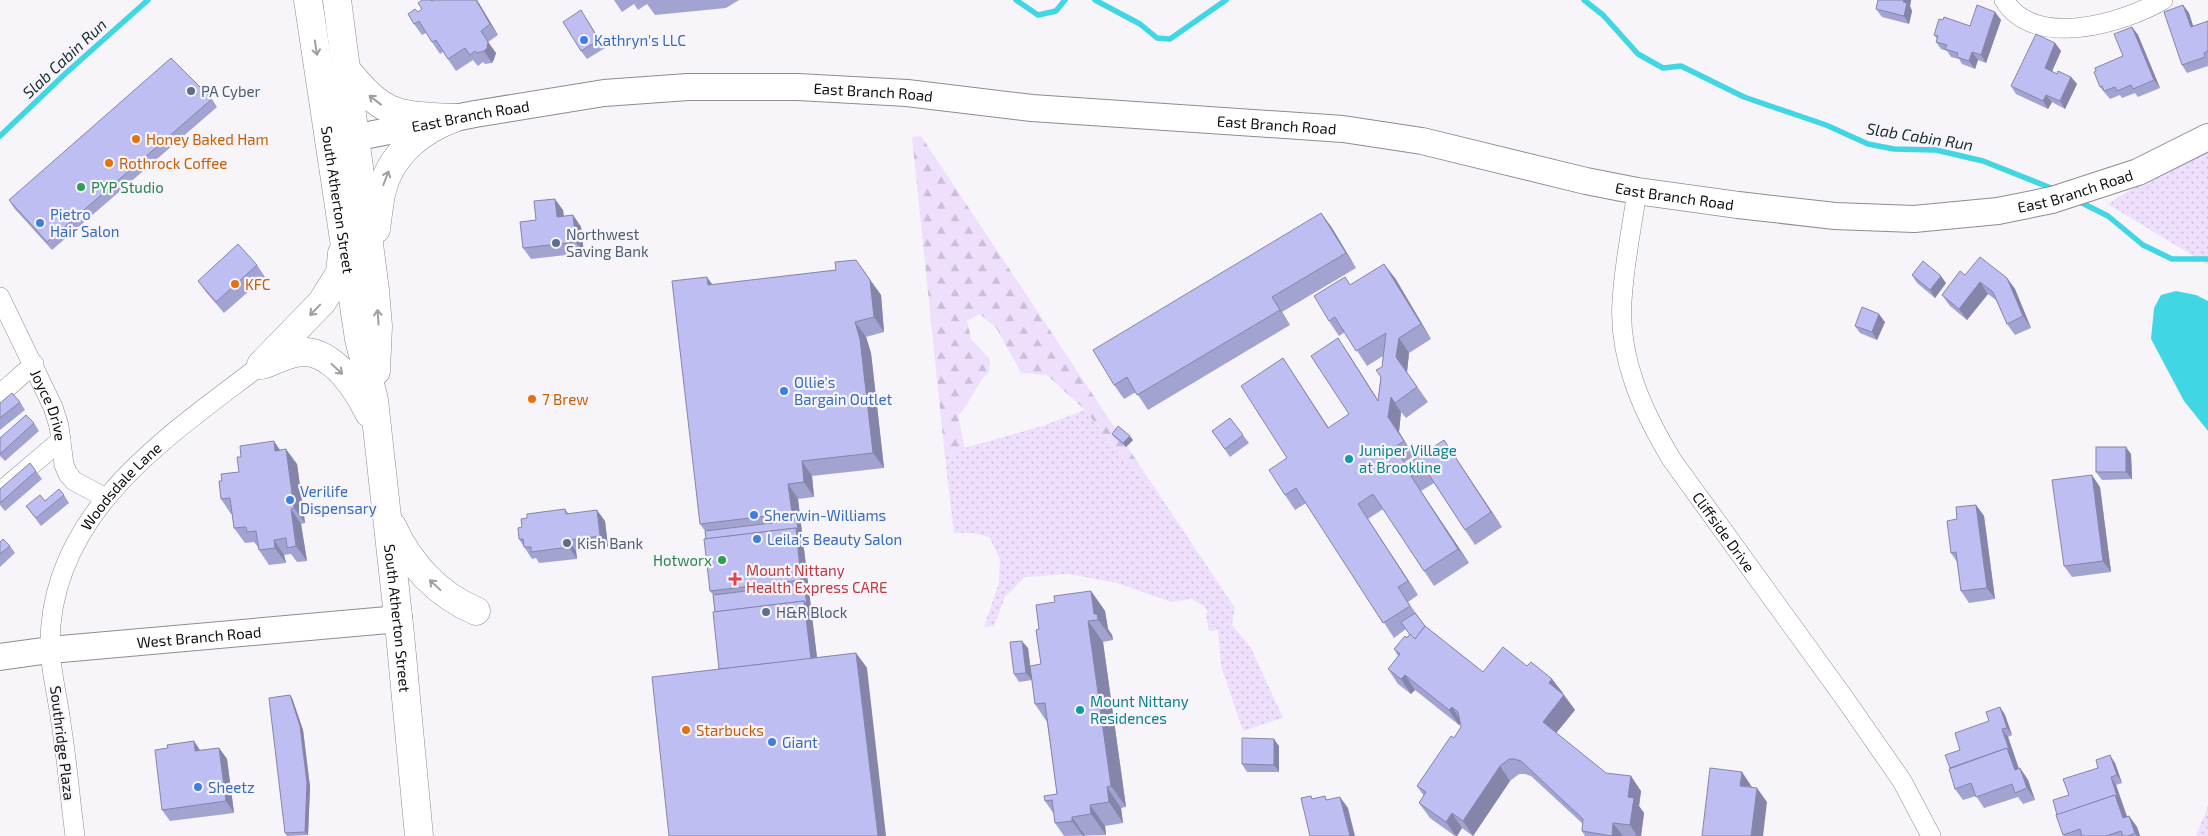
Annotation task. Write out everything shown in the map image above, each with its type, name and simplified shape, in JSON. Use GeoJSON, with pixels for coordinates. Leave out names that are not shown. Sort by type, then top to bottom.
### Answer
{"type":"FeatureCollection","features":[{"type":"Feature","properties":{"kind":"main road","name":"South Atherton Street"},"geometry":{"type":"LineString","coordinates":[[308,0],[374,278],[378,326],[374,400]]}},
{"type":"Feature","properties":{"kind":"main road","name":"South Atherton Street"},"geometry":{"type":"LineString","coordinates":[[336,0],[345,68],[340,217],[359,339],[374,400],[419,836]]}},
{"type":"Feature","properties":{"kind":"main road"},"geometry":{"type":"LineString","coordinates":[[345,68],[371,98],[392,111],[403,115],[454,118]]}},
{"type":"Feature","properties":{"kind":"main road","name":"East Branch Road"},"geometry":{"type":"LineString","coordinates":[[342,140],[454,118],[604,93],[688,87],[798,88],[907,93],[1032,108],[1343,129],[1422,141],[1586,181],[1637,191],[1826,215],[1914,219],[1973,215],[2052,200],[2116,181],[2162,161],[2208,137]]}},
{"type":"Feature","properties":{"kind":"main road"},"geometry":{"type":"LineString","coordinates":[[374,278],[381,192],[390,166],[413,141],[440,123],[454,118]]}},
{"type":"Feature","properties":{"kind":"main road"},"geometry":{"type":"LineString","coordinates":[[261,365],[322,302],[334,285],[340,273],[342,253],[340,217]]}},
{"type":"Feature","properties":{"kind":"main road"},"geometry":{"type":"LineString","coordinates":[[261,365],[294,353],[305,352],[320,356],[341,372],[352,385],[377,431]]}},
{"type":"Feature","properties":{"kind":"main road"},"geometry":{"type":"LineString","coordinates":[[387,516],[397,538],[422,573],[447,596],[476,610]]}},
{"type":"Feature","properties":{"kind":"main road","name":"West Branch Road"},"geometry":{"type":"LineString","coordinates":[[0,657],[50,650],[398,619]]}},
{"type":"Feature","properties":{"kind":"street"},"geometry":{"type":"LineString","coordinates":[[2004,0],[2024,18],[2047,28],[2074,28],[2104,24],[2143,11],[2163,0]]}},
{"type":"Feature","properties":{"kind":"street","name":"Cliffside Drive"},"geometry":{"type":"LineString","coordinates":[[1637,191],[1622,302],[1622,327],[1628,364],[1640,400],[1657,434],[1682,474],[1902,781],[1931,836]]}},
{"type":"Feature","properties":{"kind":"street","name":"Joyce Drive"},"geometry":{"type":"LineString","coordinates":[[1,300],[34,364],[53,407],[61,440],[64,465],[68,474],[74,481],[106,498]]}},
{"type":"Feature","properties":{"kind":"street"},"geometry":{"type":"LineString","coordinates":[[0,394],[34,364]]}},
{"type":"Feature","properties":{"kind":"street","name":"Woodsdale Lane"},"geometry":{"type":"LineString","coordinates":[[50,650],[52,607],[64,570],[87,524],[106,498],[148,454],[261,365]]}},
{"type":"Feature","properties":{"kind":"street"},"geometry":{"type":"LineString","coordinates":[[0,492],[61,440]]}},
{"type":"Feature","properties":{"kind":"street","name":"Southridge Plaza"},"geometry":{"type":"LineString","coordinates":[[50,650],[75,836]]}},
{"type":"Feature","properties":{"kind":"green space"},"geometry":{"type":"Polygon","coordinates":[[[921,136],[1162,499],[1121,456],[1085,410],[1047,375],[1021,373],[997,329],[980,314],[967,321],[971,339],[990,359],[989,372],[980,382],[958,416],[965,448],[945,457],[912,137],[921,136]]]}},
{"type":"Feature","properties":{"kind":"green space"},"geometry":{"type":"Polygon","coordinates":[[[2208,140],[2208,265],[2108,204],[2208,140]]]}},
{"type":"Feature","properties":{"kind":"green space"},"geometry":{"type":"Polygon","coordinates":[[[1085,410],[1121,456],[1162,499],[1235,608],[1232,625],[1251,648],[1283,718],[1243,731],[1221,666],[1218,630],[1209,631],[1206,614],[1208,612],[1204,606],[1191,599],[1171,602],[1117,583],[1068,574],[1025,577],[1005,597],[994,626],[984,627],[999,583],[1000,559],[989,537],[973,533],[954,533],[945,457],[965,448],[1042,426],[1085,410]]]}},
{"type":"Feature","properties":{"kind":"green space"},"geometry":{"type":"Polygon","coordinates":[[[2208,806],[2208,836],[2196,836],[2208,806]]]}},
{"type":"Feature","properties":{"kind":"water"},"geometry":{"type":"Polygon","coordinates":[[[2176,291],[2196,295],[2208,301],[2208,431],[2184,401],[2151,339],[2154,308],[2161,295],[2176,291]]]}},
{"type":"Feature","properties":{"kind":"building"},"geometry":{"type":"Polygon","coordinates":[[[422,0],[476,0],[490,24],[481,31],[488,42],[487,48],[477,53],[475,51],[470,55],[465,48],[448,59],[436,40],[432,42],[419,21],[414,24],[408,14],[415,9],[418,12],[422,9],[418,3],[422,0]]]}},
{"type":"Feature","properties":{"kind":"building"},"geometry":{"type":"Polygon","coordinates":[[[1878,0],[1904,0],[1903,2],[1907,3],[1904,16],[1876,9],[1878,0]]]}},
{"type":"Feature","properties":{"kind":"building"},"geometry":{"type":"Polygon","coordinates":[[[1977,5],[1995,12],[1981,55],[1972,52],[1969,61],[1957,57],[1958,53],[1945,49],[1947,45],[1936,42],[1938,36],[1934,35],[1939,19],[1943,20],[1944,17],[1970,26],[1977,5]]]}},
{"type":"Feature","properties":{"kind":"building"},"geometry":{"type":"Polygon","coordinates":[[[2183,5],[2191,27],[2208,21],[2208,51],[2204,53],[2205,57],[2182,65],[2164,12],[2183,5]]]}},
{"type":"Feature","properties":{"kind":"building"},"geometry":{"type":"Polygon","coordinates":[[[581,10],[599,40],[581,51],[563,22],[581,10]]]}},
{"type":"Feature","properties":{"kind":"building"},"geometry":{"type":"Polygon","coordinates":[[[2132,27],[2154,80],[2133,89],[2131,85],[2117,91],[2115,87],[2104,91],[2102,86],[2100,87],[2094,72],[2096,71],[2095,68],[2123,56],[2114,34],[2132,27]]]}},
{"type":"Feature","properties":{"kind":"building"},"geometry":{"type":"Polygon","coordinates":[[[2036,34],[2055,43],[2045,68],[2057,74],[2058,71],[2071,77],[2060,101],[2046,95],[2043,101],[2011,86],[2036,34]]]}},
{"type":"Feature","properties":{"kind":"building"},"geometry":{"type":"Polygon","coordinates":[[[171,58],[212,99],[47,242],[9,200],[171,58]]]}},
{"type":"Feature","properties":{"kind":"building"},"geometry":{"type":"Polygon","coordinates":[[[555,199],[557,217],[573,215],[576,242],[523,248],[520,222],[536,220],[534,201],[555,199]]]}},
{"type":"Feature","properties":{"kind":"building"},"geometry":{"type":"Polygon","coordinates":[[[1321,213],[1346,253],[1272,297],[1280,310],[1137,395],[1127,377],[1114,385],[1093,350],[1321,213]]]}},
{"type":"Feature","properties":{"kind":"building"},"geometry":{"type":"Polygon","coordinates":[[[238,244],[257,265],[216,302],[198,281],[238,244]]]}},
{"type":"Feature","properties":{"kind":"building"},"geometry":{"type":"Polygon","coordinates":[[[1980,257],[2007,278],[2023,316],[2007,324],[1993,292],[1980,282],[1959,309],[1942,295],[1960,271],[1965,275],[1980,257]]]}},
{"type":"Feature","properties":{"kind":"building","name":"Ollie's Bargain Outlet"},"geometry":{"type":"Polygon","coordinates":[[[856,260],[870,280],[874,317],[855,322],[860,339],[873,453],[802,461],[804,482],[788,484],[792,513],[700,524],[672,281],[707,277],[708,285],[836,270],[835,262],[856,260]]]}},
{"type":"Feature","properties":{"kind":"building"},"geometry":{"type":"Polygon","coordinates":[[[1923,261],[1941,276],[1930,290],[1912,275],[1923,261]]]}},
{"type":"Feature","properties":{"kind":"building","name":"Juniper Village at Brookline"},"geometry":{"type":"Polygon","coordinates":[[[1384,264],[1421,324],[1399,338],[1396,357],[1417,387],[1395,403],[1391,397],[1388,417],[1404,441],[1395,447],[1406,465],[1444,440],[1491,512],[1465,530],[1424,467],[1411,476],[1458,549],[1424,571],[1373,494],[1358,504],[1408,581],[1398,587],[1410,606],[1383,623],[1296,488],[1285,495],[1269,470],[1287,458],[1241,386],[1283,358],[1328,428],[1349,414],[1311,356],[1338,338],[1378,401],[1381,377],[1376,370],[1382,367],[1386,333],[1356,351],[1335,317],[1329,321],[1314,296],[1345,277],[1350,285],[1384,264]]]}},
{"type":"Feature","properties":{"kind":"building"},"geometry":{"type":"Polygon","coordinates":[[[1862,307],[1879,314],[1872,332],[1855,326],[1862,307]]]}},
{"type":"Feature","properties":{"kind":"building"},"geometry":{"type":"Polygon","coordinates":[[[12,393],[20,402],[0,418],[0,403],[12,393]]]}},
{"type":"Feature","properties":{"kind":"building"},"geometry":{"type":"Polygon","coordinates":[[[26,415],[34,423],[0,454],[0,438],[26,415]]]}},
{"type":"Feature","properties":{"kind":"building"},"geometry":{"type":"Polygon","coordinates":[[[1230,418],[1243,435],[1225,449],[1212,431],[1230,418]]]}},
{"type":"Feature","properties":{"kind":"building"},"geometry":{"type":"Polygon","coordinates":[[[1118,426],[1130,436],[1123,443],[1112,434],[1118,426]]]}},
{"type":"Feature","properties":{"kind":"building"},"geometry":{"type":"Polygon","coordinates":[[[274,441],[275,451],[286,449],[294,508],[291,509],[296,546],[287,548],[286,538],[274,540],[275,548],[259,550],[256,531],[247,532],[246,527],[234,528],[230,498],[221,499],[219,481],[222,481],[221,474],[239,472],[237,457],[241,457],[240,446],[274,441]]]}},
{"type":"Feature","properties":{"kind":"building"},"geometry":{"type":"Polygon","coordinates":[[[2096,447],[2126,447],[2126,472],[2096,472],[2096,447]]]}},
{"type":"Feature","properties":{"kind":"building"},"geometry":{"type":"Polygon","coordinates":[[[30,463],[36,471],[0,503],[0,489],[30,463]]]}},
{"type":"Feature","properties":{"kind":"building"},"geometry":{"type":"Polygon","coordinates":[[[2092,475],[2103,561],[2064,566],[2052,480],[2092,475]]]}},
{"type":"Feature","properties":{"kind":"building"},"geometry":{"type":"Polygon","coordinates":[[[59,489],[64,495],[36,518],[26,506],[40,495],[45,501],[59,489]]]}},
{"type":"Feature","properties":{"kind":"building"},"geometry":{"type":"Polygon","coordinates":[[[1976,505],[1987,588],[1961,591],[1956,552],[1951,553],[1947,521],[1957,519],[1956,507],[1976,505]]]}},
{"type":"Feature","properties":{"kind":"building"},"geometry":{"type":"Polygon","coordinates":[[[565,509],[566,514],[597,510],[600,536],[568,540],[569,547],[531,552],[531,547],[524,547],[523,539],[519,539],[518,528],[522,527],[521,519],[527,518],[527,514],[565,509]]]}},
{"type":"Feature","properties":{"kind":"building"},"geometry":{"type":"Polygon","coordinates":[[[797,520],[798,532],[796,528],[706,539],[705,531],[797,520]]]}},
{"type":"Feature","properties":{"kind":"building"},"geometry":{"type":"Polygon","coordinates":[[[796,528],[801,580],[710,591],[704,539],[796,528]]]}},
{"type":"Feature","properties":{"kind":"building"},"geometry":{"type":"Polygon","coordinates":[[[3,539],[10,546],[0,554],[0,542],[3,539]]]}},
{"type":"Feature","properties":{"kind":"building"},"geometry":{"type":"Polygon","coordinates":[[[804,584],[807,605],[804,601],[715,612],[713,595],[804,584]]]}},
{"type":"Feature","properties":{"kind":"building","name":"Mount Nittany Residences"},"geometry":{"type":"Polygon","coordinates":[[[1091,591],[1094,614],[1097,614],[1098,620],[1088,621],[1111,786],[1107,787],[1109,802],[1090,805],[1091,814],[1072,817],[1072,821],[1055,823],[1052,800],[1045,801],[1044,796],[1057,794],[1045,703],[1035,704],[1030,666],[1041,664],[1036,630],[1039,629],[1036,605],[1055,602],[1054,596],[1091,591]]]}},
{"type":"Feature","properties":{"kind":"building"},"geometry":{"type":"Polygon","coordinates":[[[804,601],[811,659],[719,669],[713,612],[804,601]]]}},
{"type":"Feature","properties":{"kind":"building"},"geometry":{"type":"Polygon","coordinates":[[[1415,613],[1425,626],[1415,639],[1401,622],[1415,613]]]}},
{"type":"Feature","properties":{"kind":"building"},"geometry":{"type":"Polygon","coordinates":[[[1425,626],[1483,672],[1503,647],[1527,666],[1531,662],[1552,679],[1549,683],[1564,695],[1543,722],[1606,773],[1631,776],[1628,797],[1634,798],[1630,825],[1613,823],[1612,836],[1582,831],[1583,819],[1521,761],[1514,759],[1509,759],[1500,766],[1463,821],[1452,813],[1446,822],[1419,803],[1426,792],[1417,786],[1451,736],[1454,738],[1461,727],[1458,712],[1452,707],[1449,710],[1405,675],[1401,679],[1388,669],[1400,654],[1394,649],[1405,636],[1407,638],[1410,634],[1415,639],[1425,626]]]}},
{"type":"Feature","properties":{"kind":"building"},"geometry":{"type":"Polygon","coordinates":[[[1022,641],[1026,673],[1014,674],[1010,642],[1022,641]]]}},
{"type":"Feature","properties":{"kind":"building","name":"Giant"},"geometry":{"type":"Polygon","coordinates":[[[856,653],[878,836],[669,836],[652,677],[856,653]]]}},
{"type":"Feature","properties":{"kind":"building"},"geometry":{"type":"Polygon","coordinates":[[[290,695],[300,726],[307,783],[305,832],[285,833],[269,698],[290,695]]]}},
{"type":"Feature","properties":{"kind":"building"},"geometry":{"type":"Polygon","coordinates":[[[2000,707],[2007,728],[2002,729],[2010,752],[2007,748],[1950,768],[1945,755],[1960,750],[1955,733],[1989,721],[1986,712],[2000,707]]]}},
{"type":"Feature","properties":{"kind":"building"},"geometry":{"type":"Polygon","coordinates":[[[1242,738],[1274,739],[1274,765],[1242,764],[1242,738]]]}},
{"type":"Feature","properties":{"kind":"building","name":"Sheetz"},"geometry":{"type":"Polygon","coordinates":[[[194,741],[195,751],[219,748],[226,801],[162,810],[155,750],[168,748],[167,745],[194,741]]]}},
{"type":"Feature","properties":{"kind":"building"},"geometry":{"type":"Polygon","coordinates":[[[2007,748],[2015,770],[2020,768],[2027,788],[2015,793],[2012,784],[1976,797],[1971,783],[1955,789],[1949,769],[2007,748]]]}},
{"type":"Feature","properties":{"kind":"building"},"geometry":{"type":"Polygon","coordinates":[[[2110,755],[2117,775],[2111,777],[2118,799],[2115,795],[2057,815],[2053,800],[2069,795],[2063,779],[2098,768],[2096,760],[2110,755]]]}},
{"type":"Feature","properties":{"kind":"building"},"geometry":{"type":"Polygon","coordinates":[[[1710,768],[1742,772],[1740,786],[1757,788],[1751,836],[1702,836],[1710,768]]]}},
{"type":"Feature","properties":{"kind":"building"},"geometry":{"type":"Polygon","coordinates":[[[2115,795],[2123,818],[2129,816],[2135,833],[2123,836],[2121,831],[2106,836],[2082,836],[2080,829],[2063,835],[2056,815],[2115,795]]]}},
{"type":"Feature","properties":{"kind":"building"},"geometry":{"type":"Polygon","coordinates":[[[1311,796],[1312,799],[1325,796],[1326,800],[1340,797],[1350,836],[1310,836],[1301,798],[1311,796]]]}},
{"type":"Feature","properties":{"kind":"waterway","name":"Slab Cabin Run"},"geometry":{"type":"LineString","coordinates":[[0,136],[66,73],[148,0]]}},
{"type":"Feature","properties":{"kind":"waterway","name":"Slab Cabin Run"},"geometry":{"type":"LineString","coordinates":[[1016,0],[1038,15],[1056,11],[1065,0]]}},
{"type":"Feature","properties":{"kind":"waterway","name":"Slab Cabin Run"},"geometry":{"type":"LineString","coordinates":[[1095,0],[1140,24],[1157,38],[1170,39],[1226,0]]}},
{"type":"Feature","properties":{"kind":"waterway","name":"Slab Cabin Run"},"geometry":{"type":"LineString","coordinates":[[1584,0],[1603,15],[1638,54],[1663,68],[1681,66],[1744,97],[1826,125],[1868,144],[1894,149],[1936,150],[1983,161],[2056,190]]}},
{"type":"Feature","properties":{"kind":"waterway","name":"Slab Cabin Run"},"geometry":{"type":"LineString","coordinates":[[2078,201],[2108,216],[2143,245],[2172,259],[2208,259]]}},
{"type":"Feature","properties":{"kind":"place","name":"Kathryn's LLC"},"geometry":{"type":"Point","coordinates":[584,40]}},
{"type":"Feature","properties":{"kind":"place","name":"PA Cyber"},"geometry":{"type":"Point","coordinates":[191,91]}},
{"type":"Feature","properties":{"kind":"place","name":"Honey Baked Ham"},"geometry":{"type":"Point","coordinates":[136,139]}},
{"type":"Feature","properties":{"kind":"place","name":"Rothrock Coffee"},"geometry":{"type":"Point","coordinates":[109,163]}},
{"type":"Feature","properties":{"kind":"place","name":"PYP Studio"},"geometry":{"type":"Point","coordinates":[81,187]}},
{"type":"Feature","properties":{"kind":"place","name":"Pietro Hair Salon"},"geometry":{"type":"Point","coordinates":[40,223]}},
{"type":"Feature","properties":{"kind":"place","name":"Northwest Saving Bank"},"geometry":{"type":"Point","coordinates":[556,243]}},
{"type":"Feature","properties":{"kind":"place","name":"KFC"},"geometry":{"type":"Point","coordinates":[235,284]}},
{"type":"Feature","properties":{"kind":"place","name":"Ollie's Bargain Outlet"},"geometry":{"type":"Point","coordinates":[784,391]}},
{"type":"Feature","properties":{"kind":"place","name":"7 Brew"},"geometry":{"type":"Point","coordinates":[532,399]}},
{"type":"Feature","properties":{"kind":"place","name":"Juniper Village at Brookline"},"geometry":{"type":"Point","coordinates":[1349,459]}},
{"type":"Feature","properties":{"kind":"place","name":"Verilife Dispensary"},"geometry":{"type":"Point","coordinates":[290,500]}},
{"type":"Feature","properties":{"kind":"place","name":"Sherwin-Williams"},"geometry":{"type":"Point","coordinates":[754,515]}},
{"type":"Feature","properties":{"kind":"place","name":"Leila's Beauty Salon"},"geometry":{"type":"Point","coordinates":[757,539]}},
{"type":"Feature","properties":{"kind":"place","name":"Kish Bank"},"geometry":{"type":"Point","coordinates":[567,543]}},
{"type":"Feature","properties":{"kind":"place","name":"Hotworx"},"geometry":{"type":"Point","coordinates":[722,560]}},
{"type":"Feature","properties":{"kind":"place","name":"Mount Nittany Health Express CARE"},"geometry":{"type":"Point","coordinates":[735,579]}},
{"type":"Feature","properties":{"kind":"place","name":"H&R Block"},"geometry":{"type":"Point","coordinates":[766,612]}},
{"type":"Feature","properties":{"kind":"place","name":"Mount Nittany Residences"},"geometry":{"type":"Point","coordinates":[1080,710]}},
{"type":"Feature","properties":{"kind":"place","name":"Starbucks"},"geometry":{"type":"Point","coordinates":[686,730]}},
{"type":"Feature","properties":{"kind":"place","name":"Giant"},"geometry":{"type":"Point","coordinates":[772,742]}},
{"type":"Feature","properties":{"kind":"place","name":"Sheetz"},"geometry":{"type":"Point","coordinates":[198,787]}}]}
